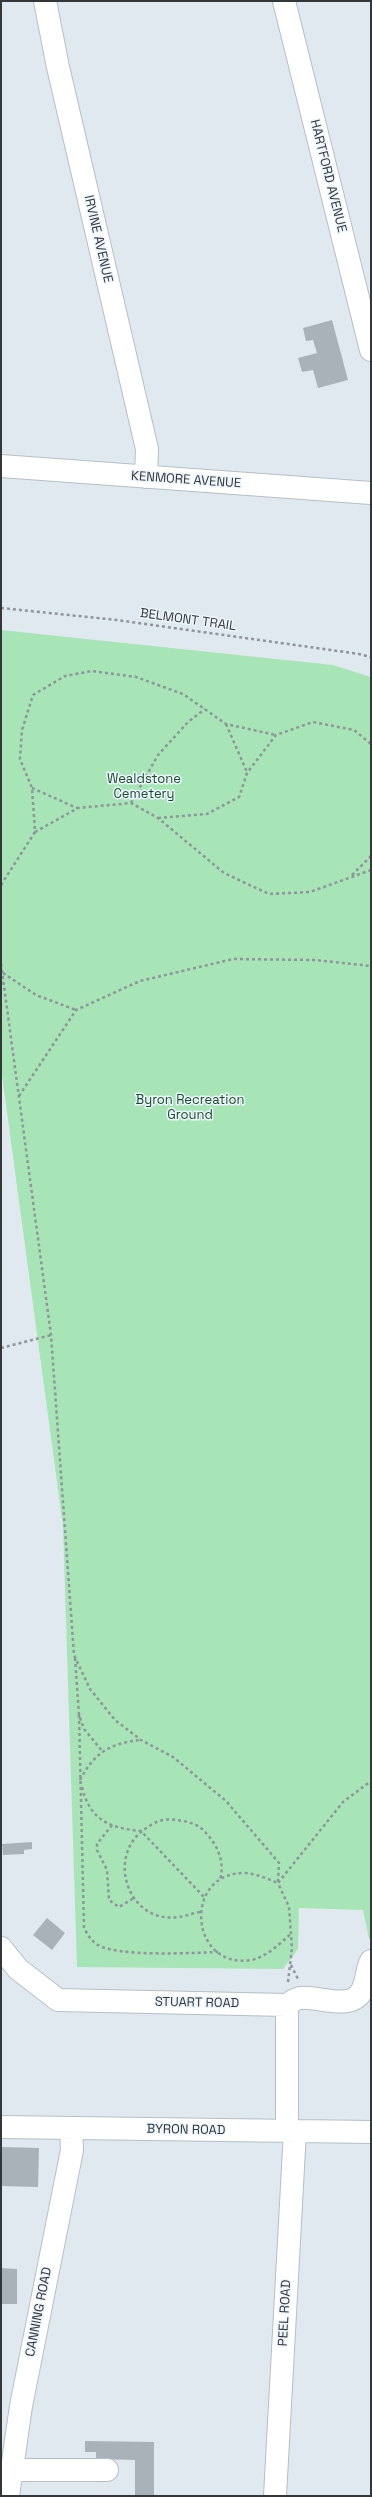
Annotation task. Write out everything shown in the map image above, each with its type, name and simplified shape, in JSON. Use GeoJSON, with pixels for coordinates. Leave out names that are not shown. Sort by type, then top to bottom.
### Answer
{"type":"FeatureCollection","features":[{"type":"Feature","properties":{"kind":"street","name":"IRVINE AVENUE"},"geometry":{"type":"LineString","coordinates":[[45,1],[58,67],[147,449],[146,477]]}},
{"type":"Feature","properties":{"kind":"street","name":"HARTFORD AVENUE"},"geometry":{"type":"LineString","coordinates":[[284,1],[371,350]]}},
{"type":"Feature","properties":{"kind":"street","name":"KENMORE AVENUE"},"geometry":{"type":"LineString","coordinates":[[1,466],[371,493]]}},
{"type":"Feature","properties":{"kind":"street","name":"STUART ROAD"},"geometry":{"type":"LineString","coordinates":[[1,1948],[18,1968],[58,2000],[287,2004],[300,1998],[345,2001],[358,1997],[366,1983],[368,1967],[371,1961]]}},
{"type":"Feature","properties":{"kind":"street"},"geometry":{"type":"LineString","coordinates":[[287,2004],[291,2131]]}},
{"type":"Feature","properties":{"kind":"street","name":"BYRON ROAD"},"geometry":{"type":"LineString","coordinates":[[1,2127],[371,2132]]}},
{"type":"Feature","properties":{"kind":"street","name":"CANNING ROAD"},"geometry":{"type":"LineString","coordinates":[[8,2496],[21,2406],[72,2150],[71,2128]]}},
{"type":"Feature","properties":{"kind":"street","name":"PEEL ROAD"},"geometry":{"type":"LineString","coordinates":[[275,2496],[291,2131]]}},
{"type":"Feature","properties":{"kind":"street"},"geometry":{"type":"LineString","coordinates":[[11,2470],[107,2470]]}},
{"type":"Feature","properties":{"kind":"path","name":"BELMONT TRAIL"},"geometry":{"type":"LineString","coordinates":[[1,608],[125,621],[359,654],[371,657]]}},
{"type":"Feature","properties":{"kind":"path"},"geometry":{"type":"LineString","coordinates":[[35,832],[32,788],[20,759],[22,730],[33,695],[65,676],[92,671],[136,677],[183,694],[226,724],[276,735],[313,722],[354,730],[371,744]]}},
{"type":"Feature","properties":{"kind":"path"},"geometry":{"type":"LineString","coordinates":[[131,803],[158,755],[188,722],[205,709]]}},
{"type":"Feature","properties":{"kind":"path"},"geometry":{"type":"LineString","coordinates":[[226,724],[247,773]]}},
{"type":"Feature","properties":{"kind":"path"},"geometry":{"type":"LineString","coordinates":[[158,818],[207,814],[239,797],[247,773],[276,735]]}},
{"type":"Feature","properties":{"kind":"path"},"geometry":{"type":"LineString","coordinates":[[32,788],[78,808]]}},
{"type":"Feature","properties":{"kind":"path"},"geometry":{"type":"LineString","coordinates":[[1,885],[35,832],[78,808],[131,803],[158,818],[224,873],[269,894],[310,892],[333,885],[352,876],[371,870]]}},
{"type":"Feature","properties":{"kind":"path"},"geometry":{"type":"LineString","coordinates":[[352,876],[371,856]]}},
{"type":"Feature","properties":{"kind":"path"},"geometry":{"type":"LineString","coordinates":[[18,1097],[76,1010],[140,981],[233,960],[315,960],[371,966]]}},
{"type":"Feature","properties":{"kind":"path"},"geometry":{"type":"LineString","coordinates":[[1,964],[51,1335],[74,1655],[80,1715],[80,1781],[84,1928],[90,1939],[99,1946],[113,1950],[176,1954],[219,1952]]}},
{"type":"Feature","properties":{"kind":"path"},"geometry":{"type":"LineString","coordinates":[[2,973],[36,996],[76,1010]]}},
{"type":"Feature","properties":{"kind":"path"},"geometry":{"type":"LineString","coordinates":[[1,1348],[51,1335]]}},
{"type":"Feature","properties":{"kind":"path"},"geometry":{"type":"LineString","coordinates":[[74,1655],[90,1689],[115,1720],[141,1740],[173,1756],[226,1801],[279,1863],[278,1883],[289,1907],[292,1933],[287,2004]]}},
{"type":"Feature","properties":{"kind":"path"},"geometry":{"type":"LineString","coordinates":[[80,1715],[84,1729],[103,1752]]}},
{"type":"Feature","properties":{"kind":"path"},"geometry":{"type":"LineString","coordinates":[[141,1740],[121,1743],[95,1757],[80,1781],[88,1807],[97,1817],[112,1825],[121,1829],[140,1831],[205,1898]]}},
{"type":"Feature","properties":{"kind":"path"},"geometry":{"type":"LineString","coordinates":[[278,1883],[343,1802],[371,1781]]}},
{"type":"Feature","properties":{"kind":"path"},"geometry":{"type":"LineString","coordinates":[[200,1912],[178,1917],[163,1917],[148,1911],[134,1898],[128,1888],[124,1873],[125,1857],[130,1843],[140,1831],[155,1822],[171,1819],[188,1821],[203,1829],[214,1842],[221,1857],[220,1880]]}},
{"type":"Feature","properties":{"kind":"path"},"geometry":{"type":"LineString","coordinates":[[112,1825],[97,1844],[97,1850],[107,1870],[109,1900],[119,1907],[134,1898]]}},
{"type":"Feature","properties":{"kind":"path"},"geometry":{"type":"LineString","coordinates":[[278,1883],[247,1873],[232,1874],[220,1880],[208,1891],[200,1912],[203,1933],[211,1946],[219,1952],[237,1960],[251,1960],[265,1954],[292,1933]]}},
{"type":"Feature","properties":{"kind":"green space","name":"Byron Recreation Ground"},"geometry":{"type":"Polygon","coordinates":[[[1,630],[333,665],[371,677],[371,1939],[369,1939],[363,1910],[299,1908],[298,1949],[283,1969],[77,1967],[63,1526],[1,1068],[1,630]]]}},
{"type":"Feature","properties":{"kind":"building"},"geometry":{"type":"Polygon","coordinates":[[[332,320],[348,380],[318,388],[313,370],[302,372],[298,358],[317,353],[313,340],[306,341],[303,328],[332,320]]]}},
{"type":"Feature","properties":{"kind":"building"},"geometry":{"type":"Polygon","coordinates":[[[32,1842],[32,1849],[24,1850],[24,1854],[3,1855],[2,1844],[32,1842]]]}},
{"type":"Feature","properties":{"kind":"building"},"geometry":{"type":"Polygon","coordinates":[[[47,1918],[65,1933],[52,1950],[33,1935],[47,1918]]]}},
{"type":"Feature","properties":{"kind":"building"},"geometry":{"type":"Polygon","coordinates":[[[1,2147],[39,2148],[38,2187],[1,2186],[1,2147]]]}},
{"type":"Feature","properties":{"kind":"building"},"geometry":{"type":"Polygon","coordinates":[[[1,2268],[17,2269],[17,2304],[1,2304],[1,2268]]]}},
{"type":"Feature","properties":{"kind":"building"},"geometry":{"type":"Polygon","coordinates":[[[85,2441],[154,2442],[154,2496],[135,2496],[135,2460],[96,2459],[96,2452],[85,2452],[85,2441]]]}},
{"type":"Feature","properties":{"kind":"park label","name":"Wealdstone Cemetery"},"geometry":{"type":"Point","coordinates":[144,786]}}]}
